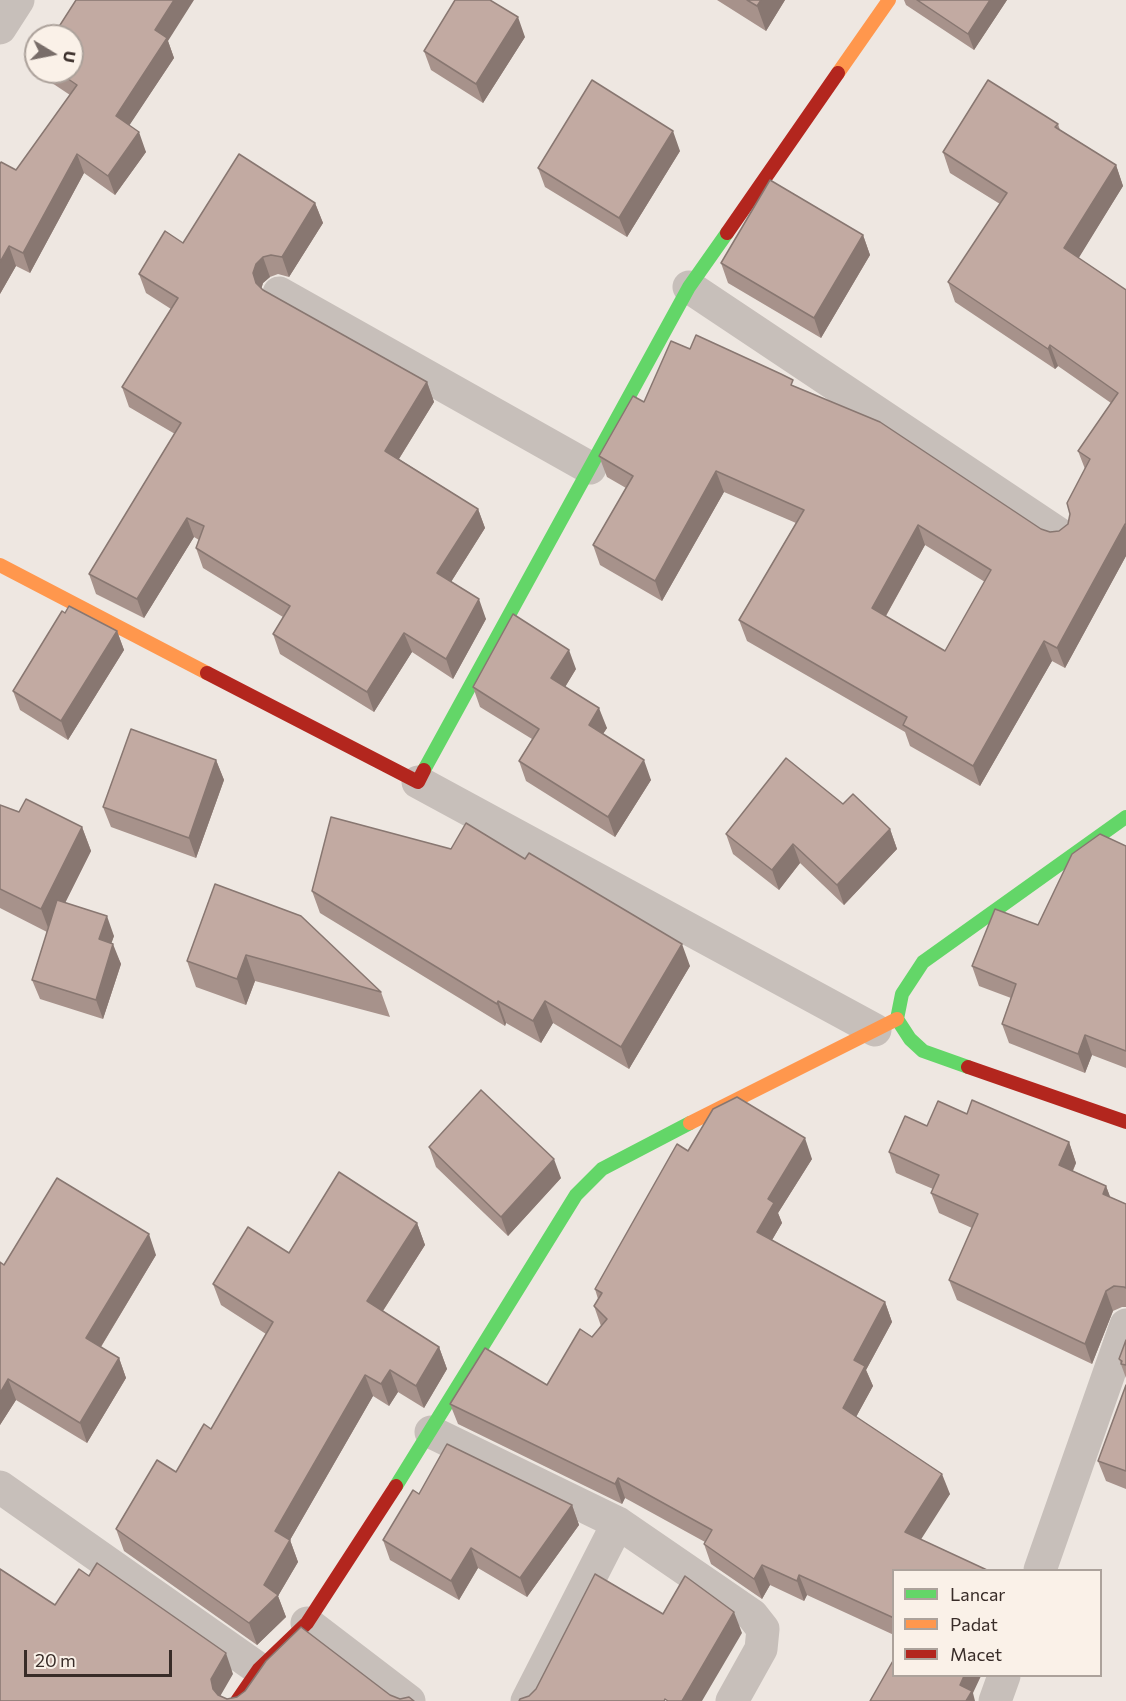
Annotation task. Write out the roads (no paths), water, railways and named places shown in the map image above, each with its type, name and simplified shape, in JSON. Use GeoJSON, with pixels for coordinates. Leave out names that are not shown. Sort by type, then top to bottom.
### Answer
{"type":"FeatureCollection","features":[{"type":"Feature","properties":{"kind":"street"},"geometry":{"type":"LineString","coordinates":[[0,28],[18,0]]}},
{"type":"Feature","properties":{"kind":"street"},"geometry":{"type":"LineString","coordinates":[[418,782],[689,286],[889,0]]}},
{"type":"Feature","properties":{"kind":"street"},"geometry":{"type":"LineString","coordinates":[[689,286],[1059,534]]}},
{"type":"Feature","properties":{"kind":"street"},"geometry":{"type":"LineString","coordinates":[[279,293],[590,468]]}},
{"type":"Feature","properties":{"kind":"street"},"geometry":{"type":"LineString","coordinates":[[0,565],[886,1024],[923,1050],[1126,1122]]}},
{"type":"Feature","properties":{"kind":"street"},"geometry":{"type":"LineString","coordinates":[[237,1701],[259,1669],[307,1623],[431,1432],[576,1195],[602,1170],[886,1024],[923,962],[1126,817]]}},
{"type":"Feature","properties":{"kind":"street"},"geometry":{"type":"LineString","coordinates":[[1041,1569],[1126,1325]]}},
{"type":"Feature","properties":{"kind":"street"},"geometry":{"type":"LineString","coordinates":[[431,1432],[618,1523],[752,1616],[763,1629],[762,1648],[732,1701]]}},
{"type":"Feature","properties":{"kind":"street"},"geometry":{"type":"LineString","coordinates":[[0,1487],[259,1669]]}},
{"type":"Feature","properties":{"kind":"street"},"geometry":{"type":"LineString","coordinates":[[527,1701],[618,1523]]}},
{"type":"Feature","properties":{"kind":"street"},"geometry":{"type":"LineString","coordinates":[[307,1623],[409,1701]]}},
{"type":"Feature","properties":{"kind":"street"},"geometry":{"type":"LineString","coordinates":[[995,1701],[1004,1677]]}}]}
